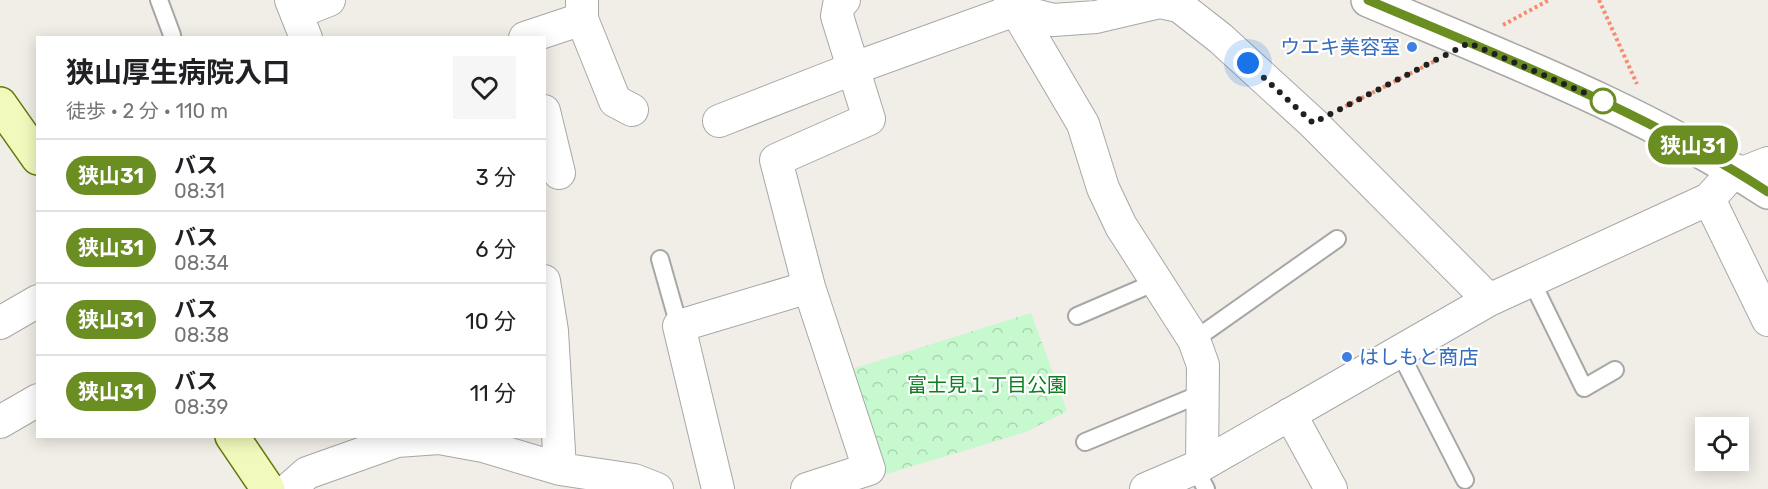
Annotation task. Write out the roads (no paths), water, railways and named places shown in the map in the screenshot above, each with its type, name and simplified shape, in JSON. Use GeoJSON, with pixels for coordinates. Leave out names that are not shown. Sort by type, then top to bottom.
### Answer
{"type":"FeatureCollection","features":[{"type":"Feature","properties":{"kind":"main road"},"geometry":{"type":"LineString","coordinates":[[0,104],[36,155]]}},
{"type":"Feature","properties":{"kind":"main road"},"geometry":{"type":"LineString","coordinates":[[233,438],[268,489]]}},
{"type":"Feature","properties":{"kind":"street"},"geometry":{"type":"LineString","coordinates":[[298,17],[329,0]]}},
{"type":"Feature","properties":{"kind":"street"},"geometry":{"type":"LineString","coordinates":[[807,489],[868,469],[809,287],[776,160],[869,119],[837,16],[839,5],[844,0]]}},
{"type":"Feature","properties":{"kind":"street"},"geometry":{"type":"LineString","coordinates":[[1368,0],[1654,125],[1748,169],[1768,192]]}},
{"type":"Feature","properties":{"kind":"street"},"geometry":{"type":"LineString","coordinates":[[719,121],[1012,5],[1053,21],[1096,16],[1160,2],[1179,6],[1220,38],[1313,123],[1489,300]]}},
{"type":"Feature","properties":{"kind":"street"},"geometry":{"type":"LineString","coordinates":[[1012,5],[1083,124],[1103,188],[1120,226],[1194,340],[1203,365],[1201,474]]}},
{"type":"Feature","properties":{"kind":"street"},"geometry":{"type":"LineString","coordinates":[[528,36],[582,10],[615,101],[632,110]]}},
{"type":"Feature","properties":{"kind":"street"},"geometry":{"type":"LineString","coordinates":[[546,119],[559,173]]}},
{"type":"Feature","properties":{"kind":"street"},"geometry":{"type":"LineString","coordinates":[[1146,489],[1201,474],[1290,414],[1489,300],[1709,199],[1748,169]]}},
{"type":"Feature","properties":{"kind":"street"},"geometry":{"type":"LineString","coordinates":[[1709,199],[1768,320]]}},
{"type":"Feature","properties":{"kind":"street"},"geometry":{"type":"LineString","coordinates":[[718,489],[679,326],[809,287]]}},
{"type":"Feature","properties":{"kind":"street"},"geometry":{"type":"LineString","coordinates":[[546,294],[552,331],[560,469]]}},
{"type":"Feature","properties":{"kind":"street"},"geometry":{"type":"LineString","coordinates":[[0,322],[36,302]]}},
{"type":"Feature","properties":{"kind":"street"},"geometry":{"type":"LineString","coordinates":[[0,422],[36,401]]}},
{"type":"Feature","properties":{"kind":"street"},"geometry":{"type":"LineString","coordinates":[[1290,414],[1331,489]]}},
{"type":"Feature","properties":{"kind":"street"},"geometry":{"type":"LineString","coordinates":[[289,489],[307,473],[397,441],[439,438],[483,446],[560,469],[634,480],[657,489]]}},
{"type":"Feature","properties":{"kind":"lane"},"geometry":{"type":"LineString","coordinates":[[159,0],[172,35]]}},
{"type":"Feature","properties":{"kind":"lane"},"geometry":{"type":"LineString","coordinates":[[1194,340],[1337,239]]}},
{"type":"Feature","properties":{"kind":"lane"},"geometry":{"type":"LineString","coordinates":[[660,259],[679,326]]}},
{"type":"Feature","properties":{"kind":"lane"},"geometry":{"type":"LineString","coordinates":[[1531,280],[1584,388],[1615,370]]}},
{"type":"Feature","properties":{"kind":"lane"},"geometry":{"type":"LineString","coordinates":[[1077,316],[1156,282]]}},
{"type":"Feature","properties":{"kind":"lane"},"geometry":{"type":"LineString","coordinates":[[1399,351],[1465,480]]}},
{"type":"Feature","properties":{"kind":"lane"},"geometry":{"type":"LineString","coordinates":[[1085,442],[1203,393]]}},
{"type":"Feature","properties":{"kind":"place","name":"ウエキ美容室"},"geometry":{"type":"Point","coordinates":[1412,47]}},
{"type":"Feature","properties":{"kind":"place","name":"はしもと商店"},"geometry":{"type":"Point","coordinates":[1347,357]}},
{"type":"Feature","properties":{"kind":"park label","name":"富士見１丁目公園"},"geometry":{"type":"Point","coordinates":[987,385]}}]}
